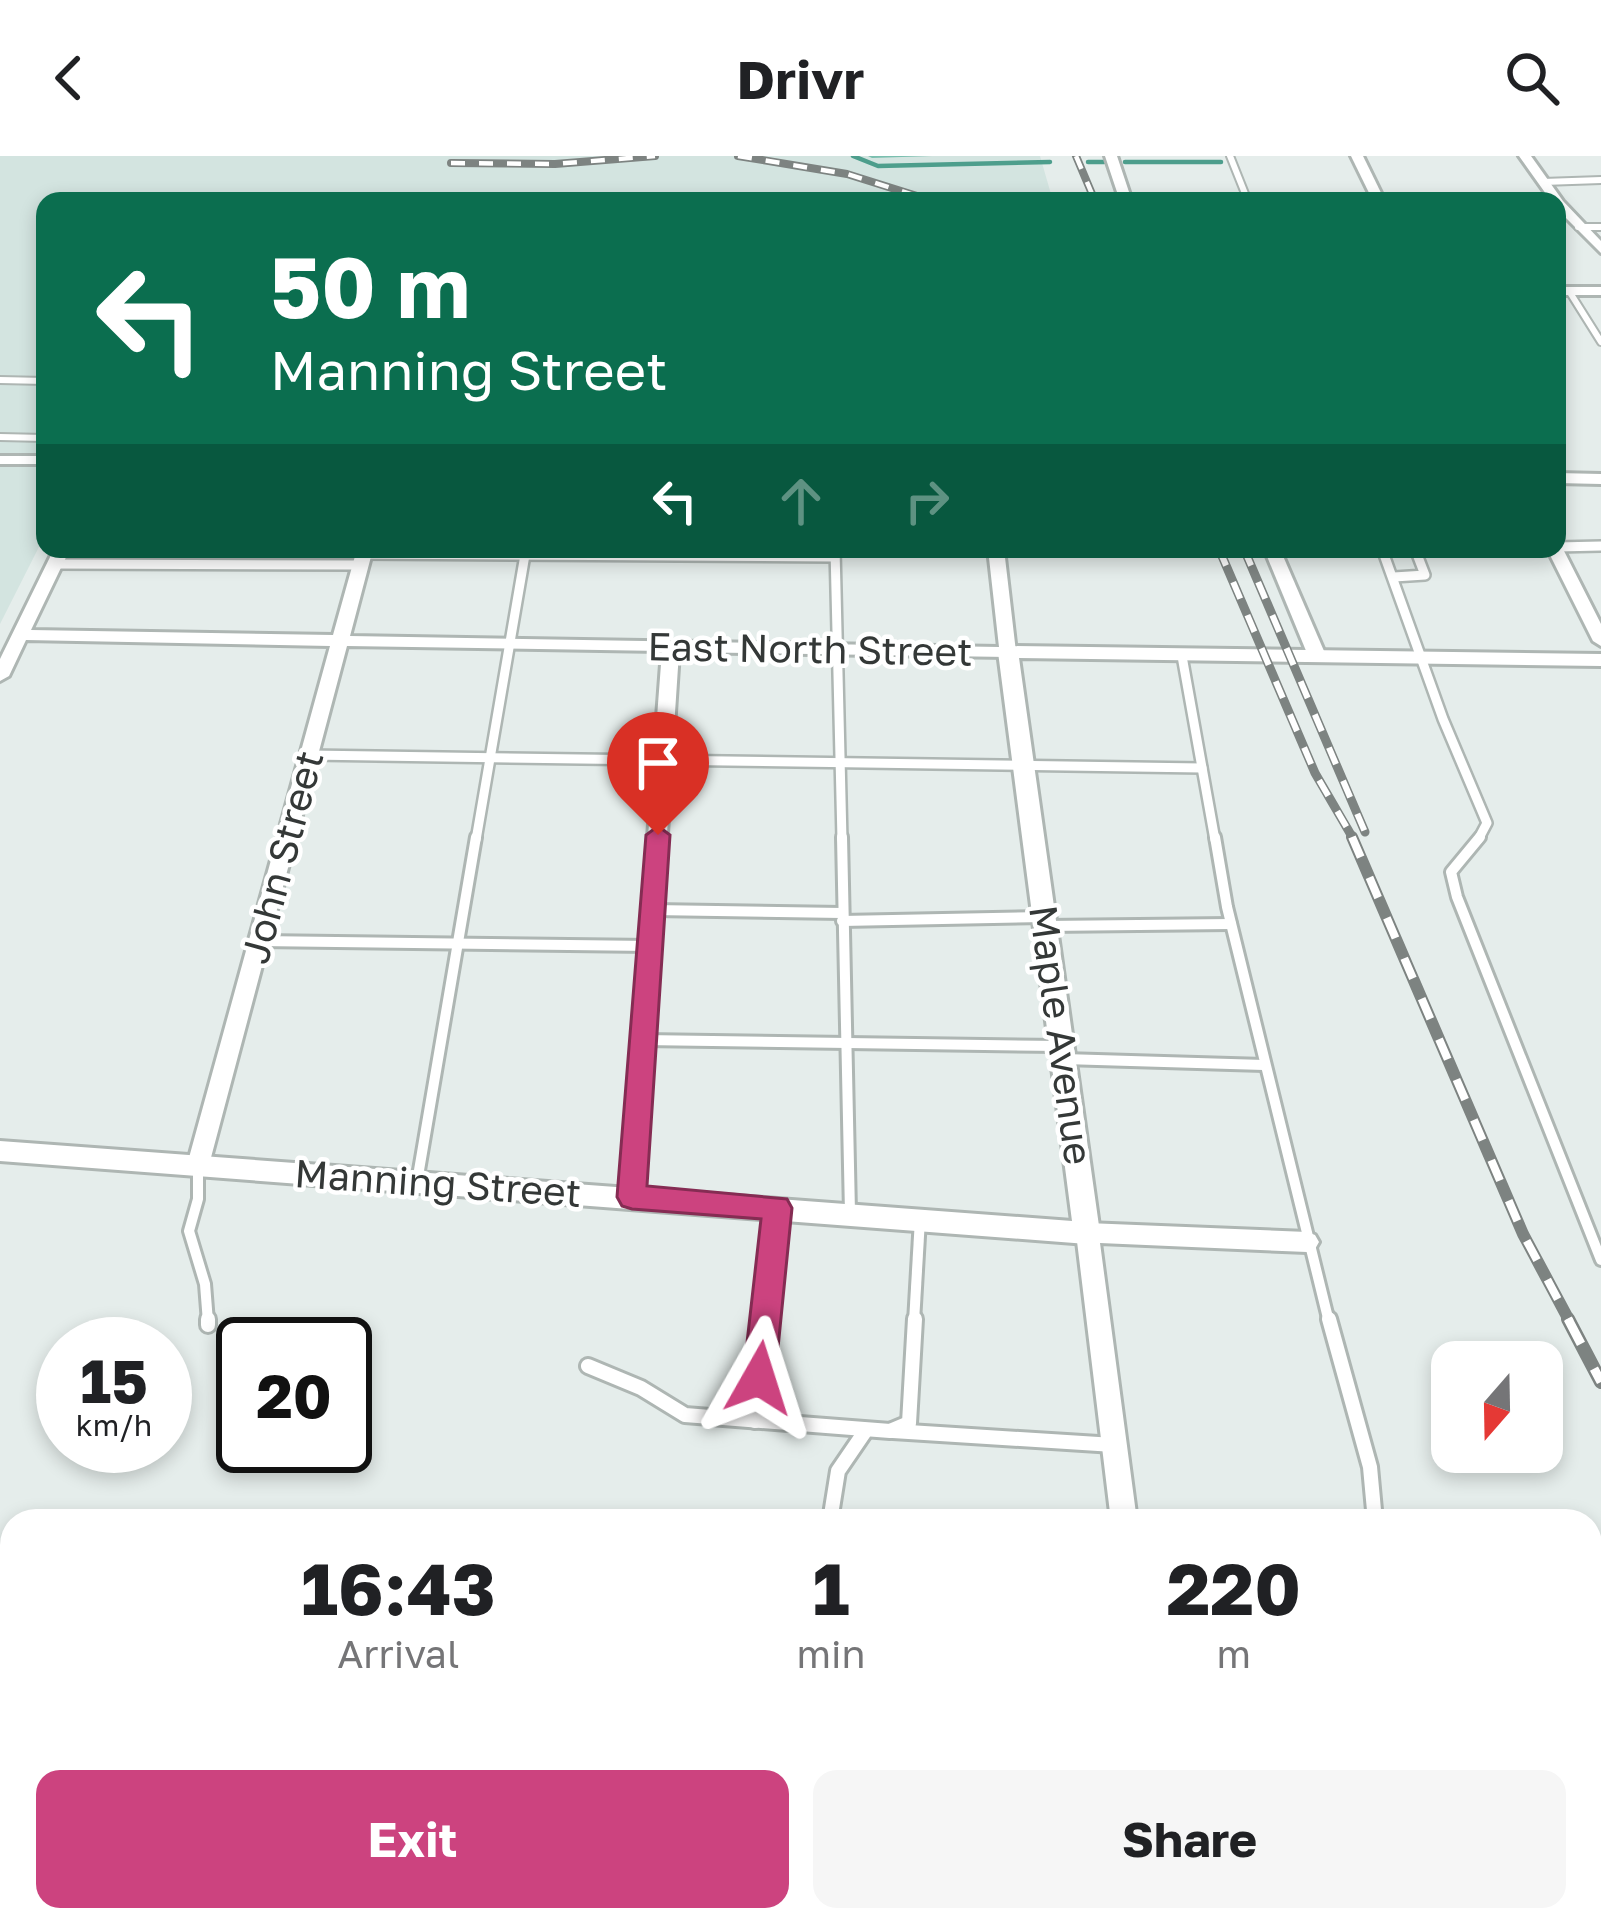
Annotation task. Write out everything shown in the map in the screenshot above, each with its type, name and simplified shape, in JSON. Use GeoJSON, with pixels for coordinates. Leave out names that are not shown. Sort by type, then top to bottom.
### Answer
{"type":"FeatureCollection","features":[{"type":"Feature","properties":{"kind":"street"},"geometry":{"type":"LineString","coordinates":[[1111,156],[1123,192]]}},
{"type":"Feature","properties":{"kind":"street"},"geometry":{"type":"LineString","coordinates":[[1357,156],[1375,192]]}},
{"type":"Feature","properties":{"kind":"street"},"geometry":{"type":"LineString","coordinates":[[1523,156],[1550,192]]}},
{"type":"Feature","properties":{"kind":"street"},"geometry":{"type":"LineString","coordinates":[[1566,212],[1601,249]]}},
{"type":"Feature","properties":{"kind":"street"},"geometry":{"type":"LineString","coordinates":[[1566,291],[1601,291]]}},
{"type":"Feature","properties":{"kind":"street"},"geometry":{"type":"LineString","coordinates":[[0,460],[36,460]]}},
{"type":"Feature","properties":{"kind":"street"},"geometry":{"type":"LineString","coordinates":[[1566,478],[1601,478]]}},
{"type":"Feature","properties":{"kind":"street"},"geometry":{"type":"LineString","coordinates":[[0,676],[57,558]]}},
{"type":"Feature","properties":{"kind":"street","name":"John Street"},"geometry":{"type":"LineString","coordinates":[[198,1165],[362,558]]}},
{"type":"Feature","properties":{"kind":"street","name":"Maple Avenue"},"geometry":{"type":"LineString","coordinates":[[997,558],[1122,1509]]}},
{"type":"Feature","properties":{"kind":"street"},"geometry":{"type":"LineString","coordinates":[[1276,558],[1318,658]]}},
{"type":"Feature","properties":{"kind":"street"},"geometry":{"type":"LineString","coordinates":[[1561,558],[1601,641]]}},
{"type":"Feature","properties":{"kind":"street","name":"East North Street"},"geometry":{"type":"LineString","coordinates":[[19,635],[1601,660]]}},
{"type":"Feature","properties":{"kind":"street"},"geometry":{"type":"LineString","coordinates":[[632,1197],[671,646]]}},
{"type":"Feature","properties":{"kind":"street","name":"Manning Street"},"geometry":{"type":"LineString","coordinates":[[0,1151],[1088,1233],[1307,1243]]}},
{"type":"Feature","properties":{"kind":"lane"},"geometry":{"type":"LineString","coordinates":[[1230,156],[1244,192]]}},
{"type":"Feature","properties":{"kind":"lane"},"geometry":{"type":"LineString","coordinates":[[1543,182],[1601,180]]}},
{"type":"Feature","properties":{"kind":"lane"},"geometry":{"type":"LineString","coordinates":[[1578,227],[1601,227]]}},
{"type":"Feature","properties":{"kind":"lane"},"geometry":{"type":"LineString","coordinates":[[1566,295],[1601,342]]}},
{"type":"Feature","properties":{"kind":"lane"},"geometry":{"type":"LineString","coordinates":[[0,380],[36,381]]}},
{"type":"Feature","properties":{"kind":"lane"},"geometry":{"type":"LineString","coordinates":[[0,436],[36,437]]}},
{"type":"Feature","properties":{"kind":"lane"},"geometry":{"type":"LineString","coordinates":[[1566,548],[1601,546]]}},
{"type":"Feature","properties":{"kind":"lane"},"geometry":{"type":"LineString","coordinates":[[417,1182],[523,558]]}},
{"type":"Feature","properties":{"kind":"lane"},"geometry":{"type":"LineString","coordinates":[[835,558],[850,1213]]}},
{"type":"Feature","properties":{"kind":"lane"},"geometry":{"type":"LineString","coordinates":[[1386,558],[1487,823],[1483,840],[1451,872],[1456,897],[1601,1260]]}},
{"type":"Feature","properties":{"kind":"lane"},"geometry":{"type":"LineString","coordinates":[[1394,577],[1425,575],[1418,558]]}},
{"type":"Feature","properties":{"kind":"lane"},"geometry":{"type":"LineString","coordinates":[[1182,656],[1231,924],[1307,1243],[1370,1467],[1374,1509]]}},
{"type":"Feature","properties":{"kind":"lane"},"geometry":{"type":"LineString","coordinates":[[309,755],[1202,768]]}},
{"type":"Feature","properties":{"kind":"lane"},"geometry":{"type":"LineString","coordinates":[[652,910],[1231,924]]}},
{"type":"Feature","properties":{"kind":"lane"},"geometry":{"type":"LineString","coordinates":[[259,940],[650,946]]}},
{"type":"Feature","properties":{"kind":"lane"},"geometry":{"type":"LineString","coordinates":[[643,1040],[1063,1052],[1264,1065]]}},
{"type":"Feature","properties":{"kind":"lane"},"geometry":{"type":"LineString","coordinates":[[198,1165],[198,1199],[189,1231],[206,1284],[208,1325]]}},
{"type":"Feature","properties":{"kind":"lane"},"geometry":{"type":"LineString","coordinates":[[755,1421],[777,1208]]}},
{"type":"Feature","properties":{"kind":"lane"},"geometry":{"type":"LineString","coordinates":[[890,1431],[909,1423],[920,1219]]}},
{"type":"Feature","properties":{"kind":"lane"},"geometry":{"type":"LineString","coordinates":[[588,1366],[641,1388],[685,1415],[1114,1445]]}},
{"type":"Feature","properties":{"kind":"lane"},"geometry":{"type":"LineString","coordinates":[[831,1509],[844,1450],[866,1430]]}},
{"type":"Feature","properties":{"kind":"shaded area"},"geometry":{"type":"Polygon","coordinates":[[[0,156],[1040,156],[1050,192],[36,192],[36,553],[0,624],[0,156]]]}},
{"type":"Feature","properties":{"kind":"waterway"},"geometry":{"type":"LineString","coordinates":[[853,156],[878,166],[1050,162]]}},
{"type":"Feature","properties":{"kind":"waterway"},"geometry":{"type":"LineString","coordinates":[[1088,162],[1104,162]]}},
{"type":"Feature","properties":{"kind":"waterway"},"geometry":{"type":"LineString","coordinates":[[1125,162],[1221,162]]}},
{"type":"Feature","properties":{"kind":"railway"},"geometry":{"type":"LineString","coordinates":[[451,163],[555,164],[655,156]]}},
{"type":"Feature","properties":{"kind":"railway"},"geometry":{"type":"LineString","coordinates":[[738,156],[847,174],[904,192]]}},
{"type":"Feature","properties":{"kind":"railway"},"geometry":{"type":"LineString","coordinates":[[1076,156],[1091,192]]}},
{"type":"Feature","properties":{"kind":"railway"},"geometry":{"type":"LineString","coordinates":[[1223,558],[1315,773],[1354,840]]}},
{"type":"Feature","properties":{"kind":"railway"},"geometry":{"type":"LineString","coordinates":[[1248,558],[1365,832]]}},
{"type":"Feature","properties":{"kind":"railway"},"geometry":{"type":"LineString","coordinates":[[1352,837],[1523,1234],[1570,1322]]}},
{"type":"Feature","properties":{"kind":"railway"},"geometry":{"type":"LineString","coordinates":[[1568,1319],[1601,1382]]}},
{"type":"Feature","properties":{"kind":"route"},"geometry":{"type":"LineString","coordinates":[[658,835],[632,1197],[777,1208],[759,1378]]}}]}
